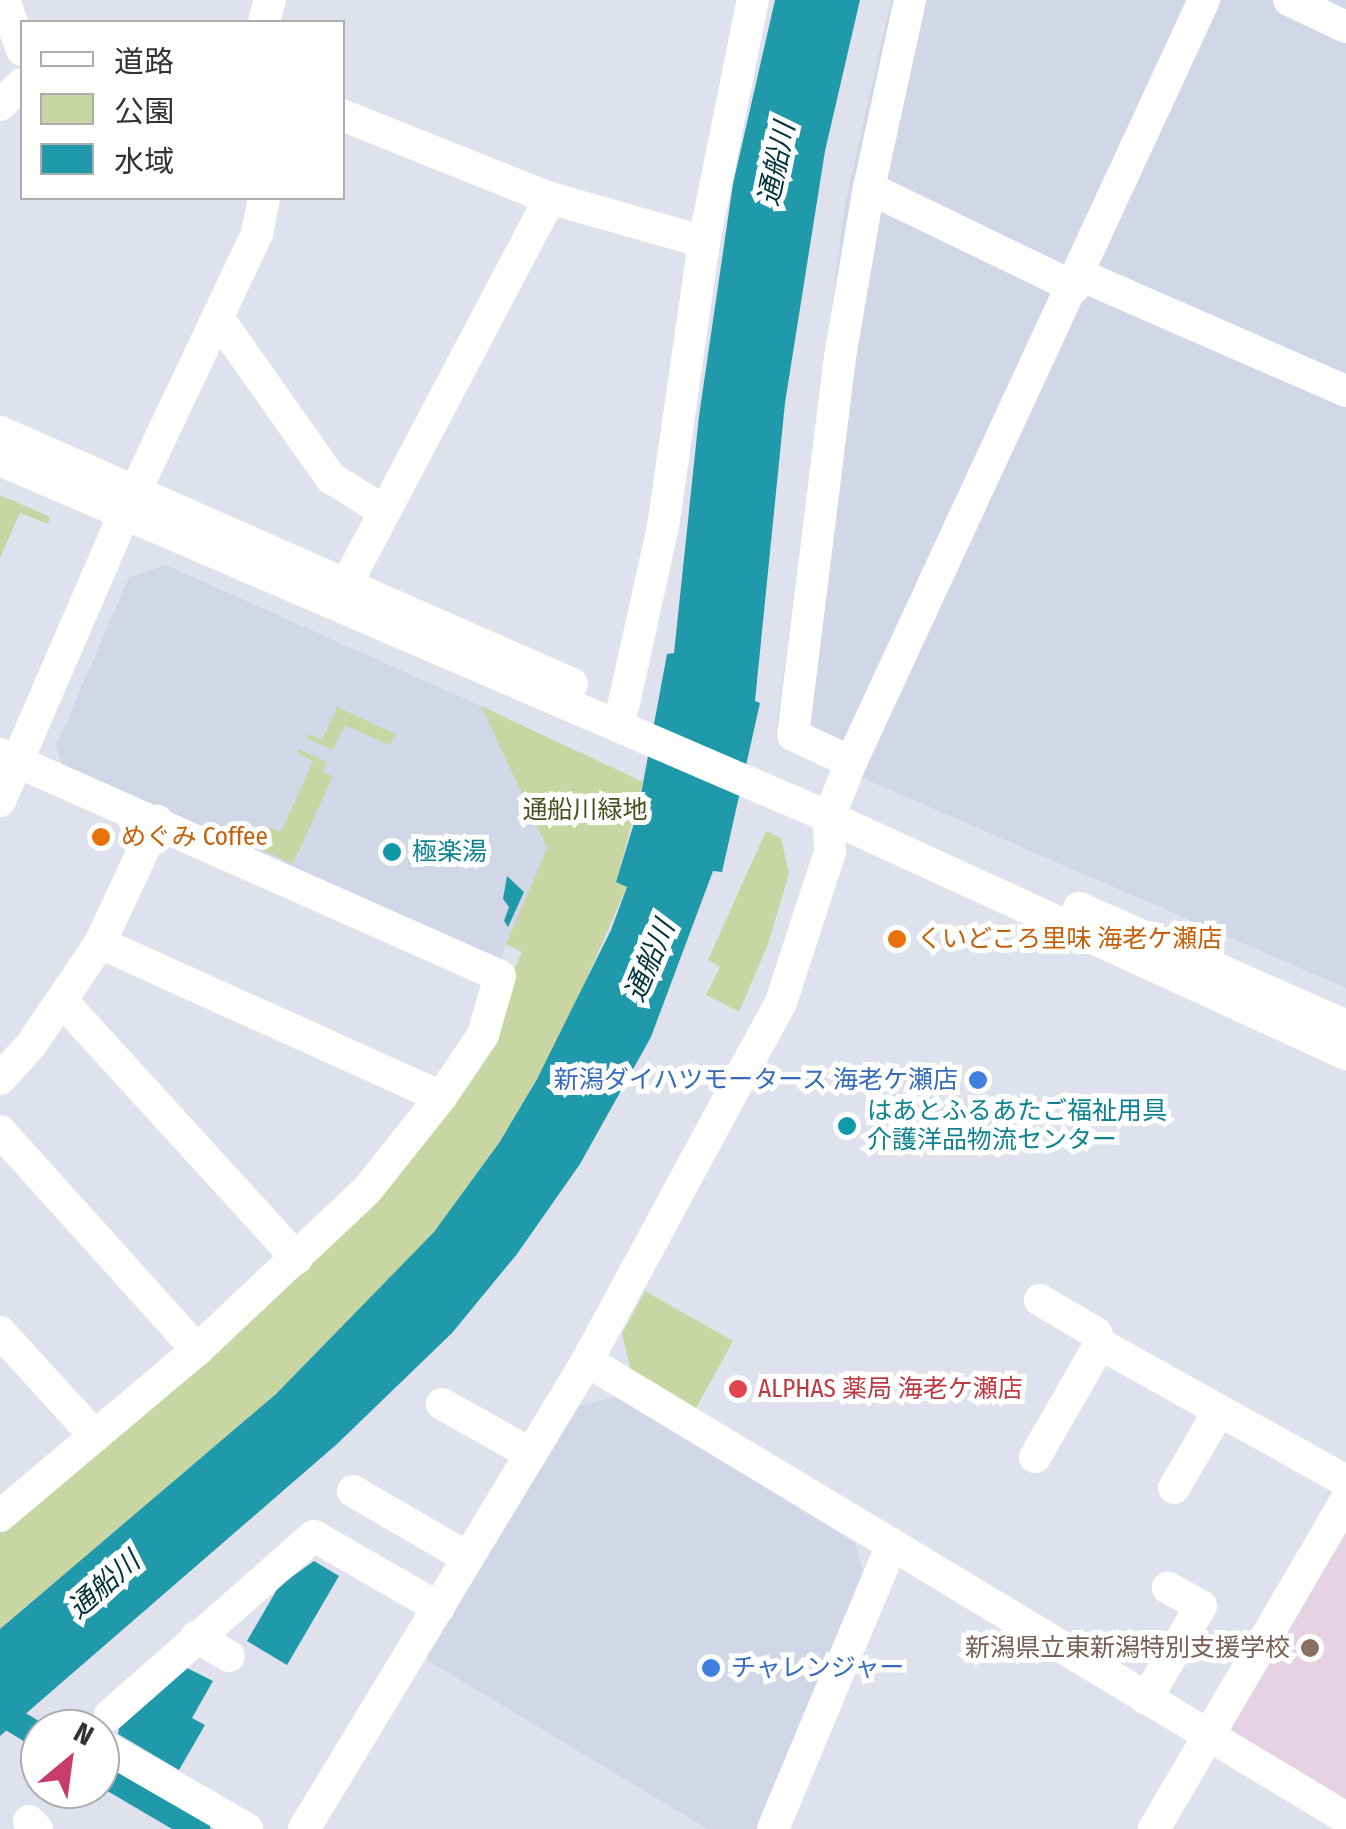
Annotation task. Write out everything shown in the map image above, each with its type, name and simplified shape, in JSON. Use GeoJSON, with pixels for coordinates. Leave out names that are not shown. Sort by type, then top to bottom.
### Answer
{"type":"FeatureCollection","features":[{"type":"Feature","properties":{"kind":"street"},"geometry":{"type":"LineString","coordinates":[[4,0],[20,44]]}},
{"type":"Feature","properties":{"kind":"street"},"geometry":{"type":"LineString","coordinates":[[628,716],[663,527],[704,242],[754,0]]}},
{"type":"Feature","properties":{"kind":"street"},"geometry":{"type":"LineString","coordinates":[[851,762],[793,735],[840,357],[869,188],[910,0]]}},
{"type":"Feature","properties":{"kind":"street"},"geometry":{"type":"LineString","coordinates":[[304,1829],[587,1361],[781,1002],[830,852],[832,808],[851,762],[1204,0]]}},
{"type":"Feature","properties":{"kind":"street"},"geometry":{"type":"LineString","coordinates":[[1288,0],[1346,28]]}},
{"type":"Feature","properties":{"kind":"street"},"geometry":{"type":"LineString","coordinates":[[0,106],[20,86]]}},
{"type":"Feature","properties":{"kind":"street"},"geometry":{"type":"LineString","coordinates":[[345,116],[550,198],[704,242]]}},
{"type":"Feature","properties":{"kind":"street"},"geometry":{"type":"LineString","coordinates":[[869,188],[1076,280],[1346,391]]}},
{"type":"Feature","properties":{"kind":"street"},"geometry":{"type":"LineString","coordinates":[[346,585],[550,198]]}},
{"type":"Feature","properties":{"kind":"street"},"geometry":{"type":"LineString","coordinates":[[0,801],[9,758],[257,234],[264,200]]}},
{"type":"Feature","properties":{"kind":"street"},"geometry":{"type":"LineString","coordinates":[[218,318],[331,478],[384,511]]}},
{"type":"Feature","properties":{"kind":"street"},"geometry":{"type":"LineString","coordinates":[[0,432],[130,503],[628,716]]}},
{"type":"Feature","properties":{"kind":"street"},"geometry":{"type":"LineString","coordinates":[[0,460],[130,503],[346,585],[799,795],[1346,1026]]}},
{"type":"Feature","properties":{"kind":"street"},"geometry":{"type":"LineString","coordinates":[[0,1516],[197,1350],[367,1190],[441,1098],[484,1035],[500,976],[9,758]]}},
{"type":"Feature","properties":{"kind":"street"},"geometry":{"type":"LineString","coordinates":[[832,808],[1346,1054]]}},
{"type":"Feature","properties":{"kind":"street"},"geometry":{"type":"LineString","coordinates":[[0,1080],[63,1002],[100,942],[157,821]]}},
{"type":"Feature","properties":{"kind":"street"},"geometry":{"type":"LineString","coordinates":[[100,942],[441,1098]]}},
{"type":"Feature","properties":{"kind":"street"},"geometry":{"type":"LineString","coordinates":[[63,1002],[297,1258]]}},
{"type":"Feature","properties":{"kind":"street"},"geometry":{"type":"LineString","coordinates":[[0,1131],[197,1350]]}},
{"type":"Feature","properties":{"kind":"street"},"geometry":{"type":"LineString","coordinates":[[1040,1300],[1096,1333],[1100,1344],[1346,1481]]}},
{"type":"Feature","properties":{"kind":"street"},"geometry":{"type":"LineString","coordinates":[[0,1332],[95,1436]]}},
{"type":"Feature","properties":{"kind":"street"},"geometry":{"type":"LineString","coordinates":[[1035,1457],[1100,1344]]}},
{"type":"Feature","properties":{"kind":"street"},"geometry":{"type":"LineString","coordinates":[[587,1361],[1346,1818]]}},
{"type":"Feature","properties":{"kind":"street"},"geometry":{"type":"LineString","coordinates":[[442,1404],[530,1454]]}},
{"type":"Feature","properties":{"kind":"street"},"geometry":{"type":"LineString","coordinates":[[1174,1488],[1219,1411]]}},
{"type":"Feature","properties":{"kind":"street"},"geometry":{"type":"LineString","coordinates":[[353,1491],[468,1558]]}},
{"type":"Feature","properties":{"kind":"street"},"geometry":{"type":"LineString","coordinates":[[1154,1829],[1346,1500]]}},
{"type":"Feature","properties":{"kind":"street"},"geometry":{"type":"LineString","coordinates":[[120,1715],[196,1637],[314,1536],[439,1608]]}},
{"type":"Feature","properties":{"kind":"street"},"geometry":{"type":"LineString","coordinates":[[780,1826],[892,1544]]}},
{"type":"Feature","properties":{"kind":"street"},"geometry":{"type":"LineString","coordinates":[[1146,1699],[1201,1606],[1168,1588]]}},
{"type":"Feature","properties":{"kind":"street"},"geometry":{"type":"LineString","coordinates":[[196,1637],[230,1656]]}},
{"type":"Feature","properties":{"kind":"street"},"geometry":{"type":"LineString","coordinates":[[120,1740],[247,1829]]}},
{"type":"Feature","properties":{"kind":"shaded area"},"geometry":{"type":"Polygon","coordinates":[[[891,0],[1346,0],[1346,988],[775,740],[845,204],[891,0]]]}},
{"type":"Feature","properties":{"kind":"shaded area"},"geometry":{"type":"Polygon","coordinates":[[[166,565],[481,706],[547,848],[500,959],[62,764],[56,746],[129,577],[166,565]]]}},
{"type":"Feature","properties":{"kind":"shaded area"},"geometry":{"type":"Polygon","coordinates":[[[616,1396],[855,1543],[866,1581],[757,1829],[708,1829],[425,1659],[579,1406],[616,1396]]]}},
{"type":"Feature","properties":{"kind":"shaded area","name":"新潟県立東新潟特別支援学校"},"geometry":{"type":"Polygon","coordinates":[[[1346,1519],[1346,1809],[1218,1734],[1346,1519]]]}},
{"type":"Feature","properties":{"kind":"green space"},"geometry":{"type":"Polygon","coordinates":[[[0,495],[50,517],[48,524],[20,513],[0,558],[0,495]]]}},
{"type":"Feature","properties":{"kind":"green space","name":"通船川緑地"},"geometry":{"type":"Polygon","coordinates":[[[481,706],[643,782],[616,882],[627,886],[563,1033],[499,1143],[434,1232],[276,1394],[0,1629],[0,1516],[210,1346],[484,1035],[522,952],[506,944],[547,848],[481,706]]]}},
{"type":"Feature","properties":{"kind":"green space"},"geometry":{"type":"Polygon","coordinates":[[[337,707],[395,734],[390,745],[345,725],[333,750],[306,738],[308,734],[322,740],[337,707]]]}},
{"type":"Feature","properties":{"kind":"green space"},"geometry":{"type":"Polygon","coordinates":[[[299,749],[327,762],[323,772],[333,776],[293,864],[256,847],[265,826],[281,832],[313,761],[297,753],[299,749]]]}},
{"type":"Feature","properties":{"kind":"green space"},"geometry":{"type":"Polygon","coordinates":[[[766,831],[781,838],[789,874],[768,944],[739,1012],[706,995],[720,967],[708,960],[766,831]]]}},
{"type":"Feature","properties":{"kind":"green space"},"geometry":{"type":"Polygon","coordinates":[[[645,1291],[733,1341],[695,1410],[631,1371],[622,1334],[645,1291]]]}},
{"type":"Feature","properties":{"kind":"water","name":"通船川"},"geometry":{"type":"Polygon","coordinates":[[[775,0],[860,0],[825,151],[785,403],[755,701],[760,703],[722,872],[713,871],[651,1037],[580,1164],[517,1254],[452,1333],[337,1444],[31,1709],[20,1709],[20,1719],[0,1736],[0,1629],[276,1394],[434,1232],[499,1143],[537,1079],[611,930],[627,887],[616,882],[638,810],[667,654],[674,653],[699,416],[733,184],[775,0]]]}},
{"type":"Feature","properties":{"kind":"water"},"geometry":{"type":"Polygon","coordinates":[[[507,876],[524,892],[508,927],[504,921],[509,907],[503,899],[507,876]]]}},
{"type":"Feature","properties":{"kind":"water"},"geometry":{"type":"Polygon","coordinates":[[[314,1561],[339,1576],[287,1665],[247,1641],[279,1586],[314,1561]]]}},
{"type":"Feature","properties":{"kind":"water"},"geometry":{"type":"Polygon","coordinates":[[[183,1666],[213,1681],[192,1718],[205,1725],[179,1770],[120,1735],[120,1720],[183,1666]]]}},
{"type":"Feature","properties":{"kind":"waterway"},"geometry":{"type":"LineString","coordinates":[[0,1712],[20,1724]]}},
{"type":"Feature","properties":{"kind":"waterway"},"geometry":{"type":"LineString","coordinates":[[120,1784],[197,1829]]}},
{"type":"Feature","properties":{"kind":"place","name":"めぐみ Coffee"},"geometry":{"type":"Point","coordinates":[101,837]}},
{"type":"Feature","properties":{"kind":"place","name":"極楽湯"},"geometry":{"type":"Point","coordinates":[392,852]}},
{"type":"Feature","properties":{"kind":"place","name":"くいどころ里味 海老ケ瀬店"},"geometry":{"type":"Point","coordinates":[897,939]}},
{"type":"Feature","properties":{"kind":"place","name":"新潟ダイハツモータース 海老ケ瀬店"},"geometry":{"type":"Point","coordinates":[978,1080]}},
{"type":"Feature","properties":{"kind":"place","name":"はあとふるあたご福祉用具 介護洋品物流センター"},"geometry":{"type":"Point","coordinates":[847,1126]}},
{"type":"Feature","properties":{"kind":"place","name":"ALPHAS 薬局 海老ケ瀬店"},"geometry":{"type":"Point","coordinates":[738,1389]}},
{"type":"Feature","properties":{"kind":"place","name":"新潟県立東新潟特別支援学校"},"geometry":{"type":"Point","coordinates":[1310,1648]}},
{"type":"Feature","properties":{"kind":"place","name":"チャレンジャー"},"geometry":{"type":"Point","coordinates":[711,1668]}}]}
